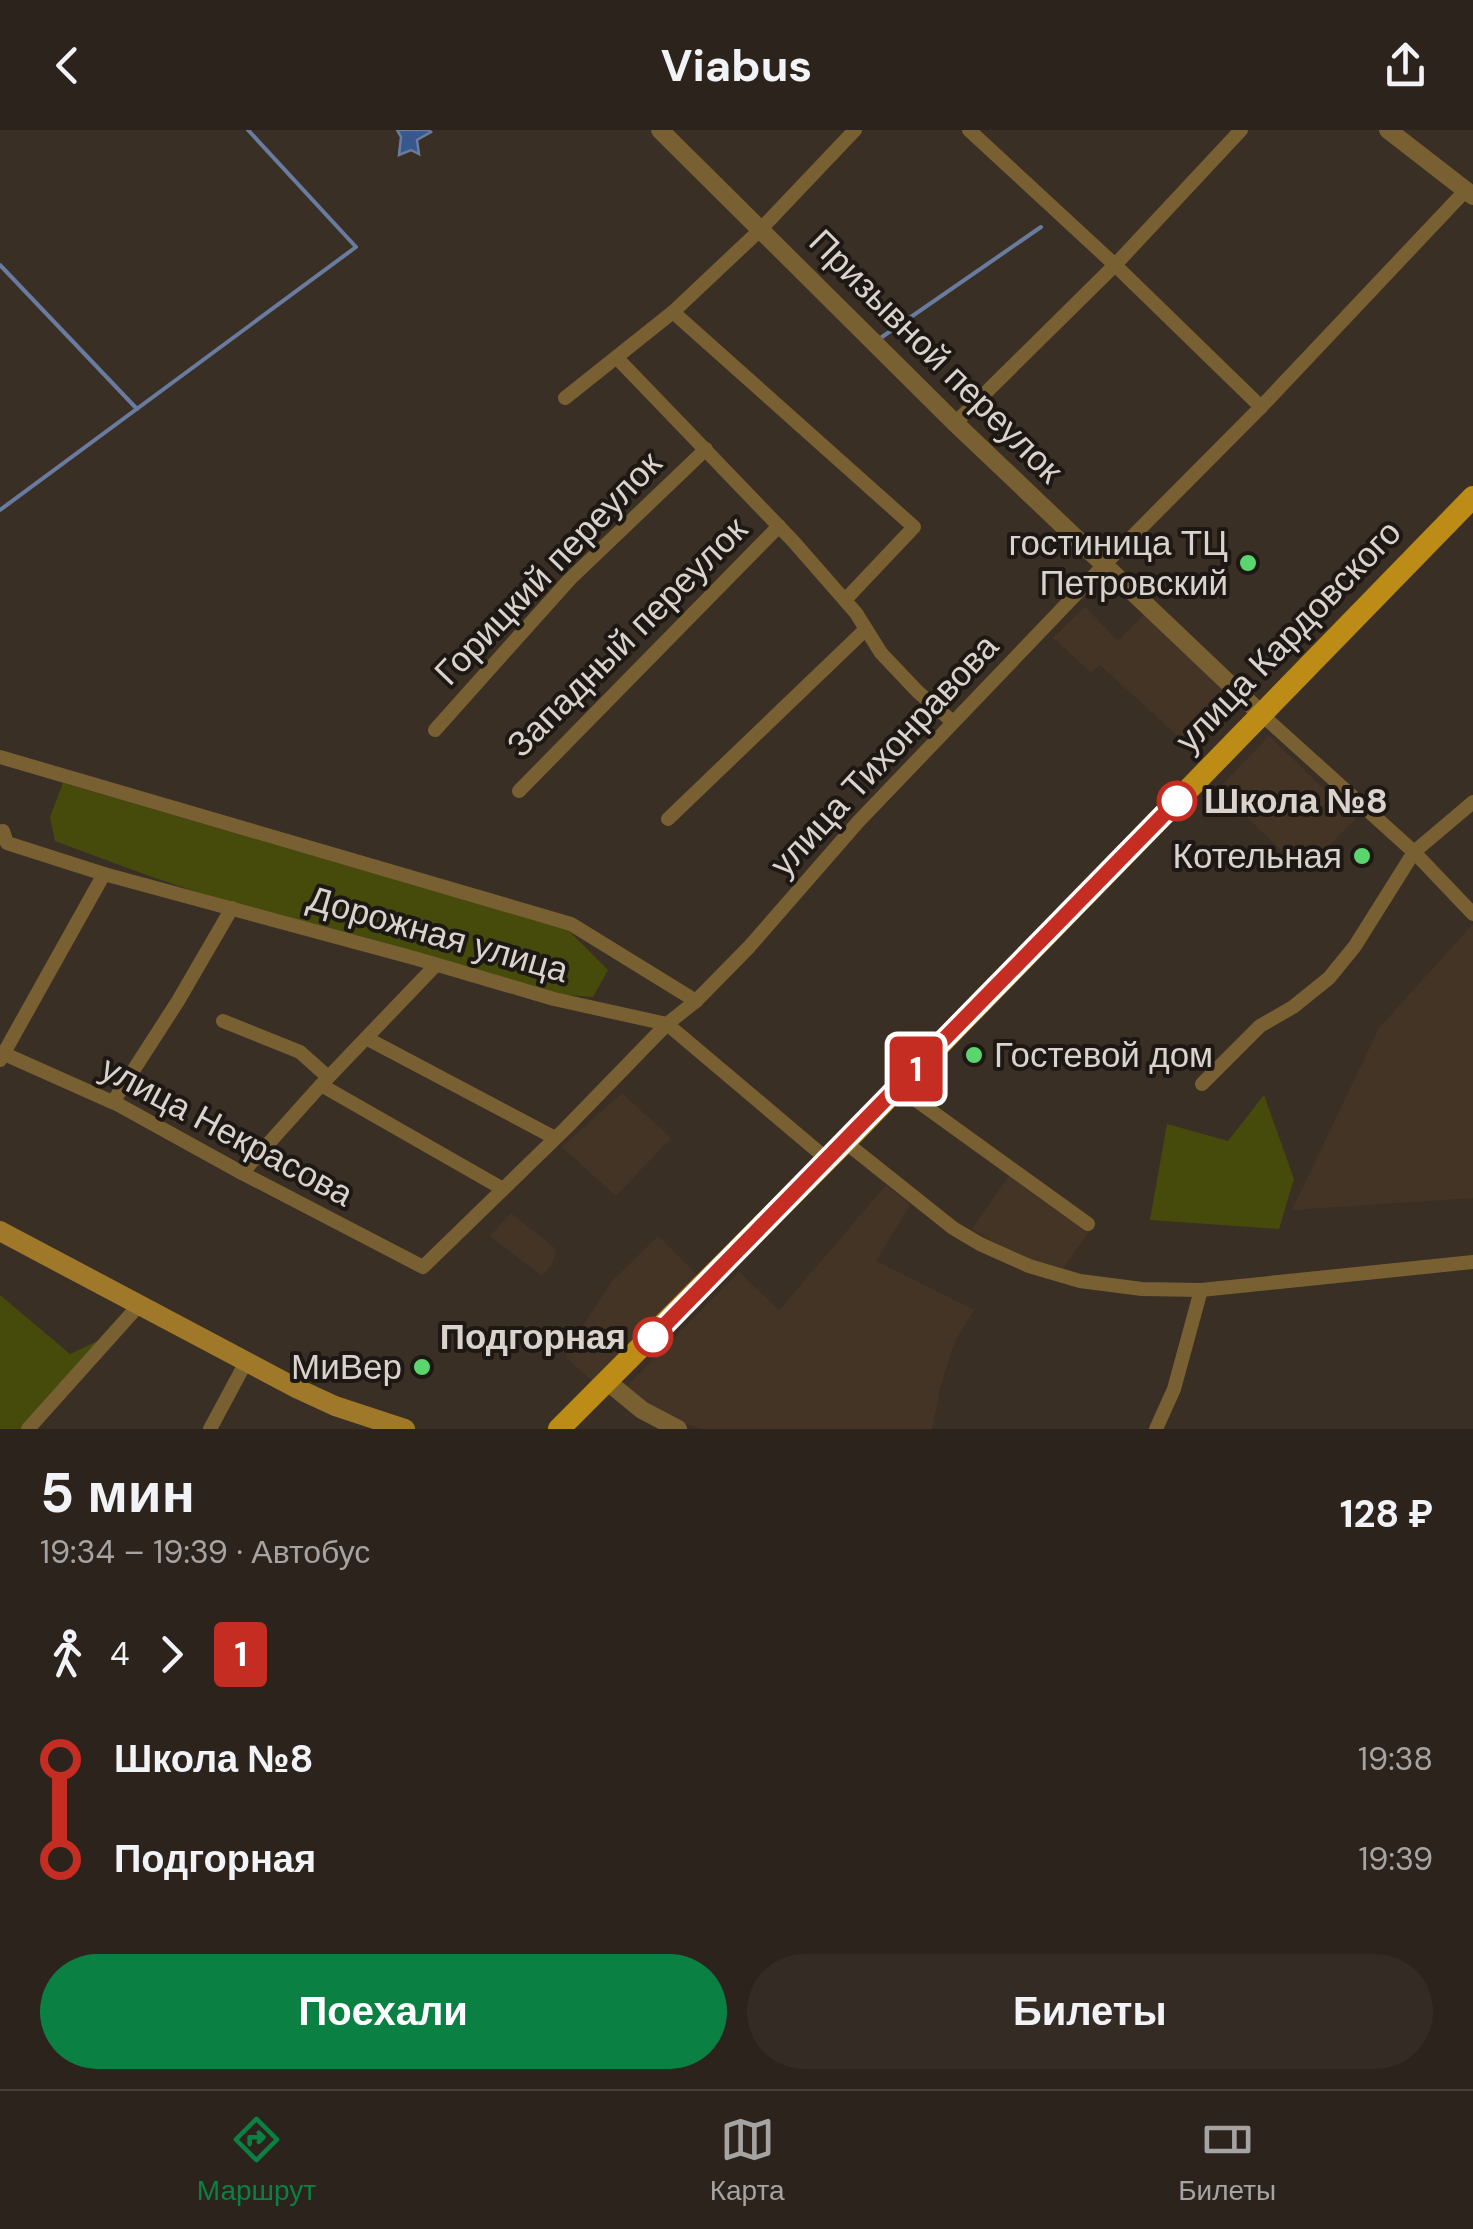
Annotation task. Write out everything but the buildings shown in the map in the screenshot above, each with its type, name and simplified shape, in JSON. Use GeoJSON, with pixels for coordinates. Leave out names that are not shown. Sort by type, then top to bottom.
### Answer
{"type":"FeatureCollection","features":[{"type":"Feature","properties":{"kind":"main road","name":"улица Кардовского"},"geometry":{"type":"LineString","coordinates":[[560,1429],[828,1160],[1473,497]]}},
{"type":"Feature","properties":{"kind":"main road"},"geometry":{"type":"LineString","coordinates":[[0,1230],[335,1406],[405,1429]]}},
{"type":"Feature","properties":{"kind":"street","name":"Призывной переулок"},"geometry":{"type":"LineString","coordinates":[[660,130],[1103,566],[1414,852],[1473,914]]}},
{"type":"Feature","properties":{"kind":"street"},"geometry":{"type":"LineString","coordinates":[[565,398],[673,312],[761,229],[855,130]]}},
{"type":"Feature","properties":{"kind":"street"},"geometry":{"type":"LineString","coordinates":[[969,130],[1261,407]]}},
{"type":"Feature","properties":{"kind":"street"},"geometry":{"type":"LineString","coordinates":[[955,423],[1115,265],[1241,130]]}},
{"type":"Feature","properties":{"kind":"street"},"geometry":{"type":"LineString","coordinates":[[1388,130],[1470,193]]}},
{"type":"Feature","properties":{"kind":"street","name":"улица Тихонравова"},"geometry":{"type":"LineString","coordinates":[[423,1267],[749,947],[858,822],[953,722],[1470,193]]}},
{"type":"Feature","properties":{"kind":"street"},"geometry":{"type":"LineString","coordinates":[[673,312],[914,527],[845,600]]}},
{"type":"Feature","properties":{"kind":"street"},"geometry":{"type":"LineString","coordinates":[[617,358],[779,526],[845,600],[881,653],[953,722]]}},
{"type":"Feature","properties":{"kind":"street","name":"Горицкий переулок"},"geometry":{"type":"LineString","coordinates":[[435,730],[570,579],[706,449]]}},
{"type":"Feature","properties":{"kind":"street","name":"Западный переулок"},"geometry":{"type":"LineString","coordinates":[[519,790],[779,526]]}},
{"type":"Feature","properties":{"kind":"street"},"geometry":{"type":"LineString","coordinates":[[668,820],[866,629]]}},
{"type":"Feature","properties":{"kind":"street"},"geometry":{"type":"LineString","coordinates":[[0,757],[571,924],[696,1001]]}},
{"type":"Feature","properties":{"kind":"street"},"geometry":{"type":"LineString","coordinates":[[1202,1084],[1260,1026],[1293,1007],[1329,978],[1355,946],[1414,852],[1473,802]]}},
{"type":"Feature","properties":{"kind":"street","name":"Дорожная улица"},"geometry":{"type":"LineString","coordinates":[[0,832],[3,831],[7,843],[104,874],[554,999],[667,1024],[828,1160]]}},
{"type":"Feature","properties":{"kind":"street"},"geometry":{"type":"LineString","coordinates":[[1,1056],[104,874]]}},
{"type":"Feature","properties":{"kind":"street"},"geometry":{"type":"LineString","coordinates":[[112,1102],[232,908]]}},
{"type":"Feature","properties":{"kind":"street"},"geometry":{"type":"LineString","coordinates":[[242,1174],[435,966]]}},
{"type":"Feature","properties":{"kind":"street"},"geometry":{"type":"LineString","coordinates":[[223,1021],[300,1052],[325,1081],[503,1189]]}},
{"type":"Feature","properties":{"kind":"street"},"geometry":{"type":"LineString","coordinates":[[366,1038],[554,1138]]}},
{"type":"Feature","properties":{"kind":"street","name":"улица Некрасова"},"geometry":{"type":"LineString","coordinates":[[1,1056],[112,1102],[423,1267]]}},
{"type":"Feature","properties":{"kind":"street"},"geometry":{"type":"LineString","coordinates":[[898,1087],[1088,1224]]}},
{"type":"Feature","properties":{"kind":"street"},"geometry":{"type":"LineString","coordinates":[[845,1142],[953,1228],[980,1244],[1029,1266],[1080,1281],[1142,1290],[1201,1290],[1473,1262]]}},
{"type":"Feature","properties":{"kind":"street"},"geometry":{"type":"LineString","coordinates":[[1156,1429],[1174,1388],[1201,1290]]}},
{"type":"Feature","properties":{"kind":"street"},"geometry":{"type":"LineString","coordinates":[[28,1429],[140,1304]]}},
{"type":"Feature","properties":{"kind":"street"},"geometry":{"type":"LineString","coordinates":[[210,1429],[246,1362]]}},
{"type":"Feature","properties":{"kind":"street"},"geometry":{"type":"LineString","coordinates":[[608,1382],[642,1410],[678,1429]]}},
{"type":"Feature","properties":{"kind":"shaded area"},"geometry":{"type":"Polygon","coordinates":[[[1085,607],[1118,641],[1146,613],[1228,692],[1181,739],[1100,665],[1091,672],[1053,638],[1085,607]]]}},
{"type":"Feature","properties":{"kind":"shaded area"},"geometry":{"type":"Polygon","coordinates":[[[1269,736],[1355,819],[1303,872],[1218,789],[1269,736]]]}},
{"type":"Feature","properties":{"kind":"shaded area"},"geometry":{"type":"Polygon","coordinates":[[[1473,924],[1473,1198],[1292,1210],[1379,1028],[1473,924]]]}},
{"type":"Feature","properties":{"kind":"shaded area"},"geometry":{"type":"Polygon","coordinates":[[[622,1093],[671,1138],[616,1196],[562,1147],[622,1093]]]}},
{"type":"Feature","properties":{"kind":"shaded area"},"geometry":{"type":"Polygon","coordinates":[[[1013,1170],[1093,1226],[1059,1274],[1041,1270],[972,1229],[1013,1170]]]}},
{"type":"Feature","properties":{"kind":"shaded area"},"geometry":{"type":"Polygon","coordinates":[[[886,1185],[910,1205],[876,1261],[974,1310],[954,1343],[932,1429],[701,1429],[669,1418],[627,1386],[739,1272],[779,1310],[886,1185]]]}},
{"type":"Feature","properties":{"kind":"shaded area"},"geometry":{"type":"Polygon","coordinates":[[[511,1213],[556,1249],[552,1264],[542,1276],[490,1236],[511,1213]]]}},
{"type":"Feature","properties":{"kind":"shaded area"},"geometry":{"type":"Polygon","coordinates":[[[658,1236],[698,1276],[592,1381],[567,1358],[567,1350],[612,1281],[658,1236]]]}},
{"type":"Feature","properties":{"kind":"green space"},"geometry":{"type":"Polygon","coordinates":[[[63,783],[568,930],[608,970],[593,997],[554,994],[165,881],[55,841],[50,817],[63,783]]]}},
{"type":"Feature","properties":{"kind":"green space"},"geometry":{"type":"Polygon","coordinates":[[[1264,1095],[1294,1179],[1279,1229],[1150,1220],[1167,1124],[1228,1141],[1264,1095]]]}},
{"type":"Feature","properties":{"kind":"green space"},"geometry":{"type":"Polygon","coordinates":[[[0,1295],[70,1354],[108,1336],[26,1429],[0,1429],[0,1295]]]}},
{"type":"Feature","properties":{"kind":"water"},"geometry":{"type":"Polygon","coordinates":[[[397,130],[431,132],[417,140],[419,154],[411,150],[399,155],[401,137],[397,130]]]}},
{"type":"Feature","properties":{"kind":"waterway"},"geometry":{"type":"LineString","coordinates":[[0,510],[356,247],[248,130]]}},
{"type":"Feature","properties":{"kind":"waterway"},"geometry":{"type":"LineString","coordinates":[[882,337],[1041,227]]}},
{"type":"Feature","properties":{"kind":"waterway"},"geometry":{"type":"LineString","coordinates":[[0,265],[137,409]]}},
{"type":"Feature","properties":{"kind":"bus line","name":"1"},"geometry":{"type":"LineString","coordinates":[[653,1337],[1177,801]]}},
{"type":"Feature","properties":{"kind":"place","name":"гостиница ТЦ Петровский"},"geometry":{"type":"Point","coordinates":[1248,563]}},
{"type":"Feature","properties":{"kind":"place","name":"Школа №8"},"geometry":{"type":"Point","coordinates":[1177,801]}},
{"type":"Feature","properties":{"kind":"place","name":"Котельная"},"geometry":{"type":"Point","coordinates":[1362,856]}},
{"type":"Feature","properties":{"kind":"place","name":"Гостевой дом"},"geometry":{"type":"Point","coordinates":[974,1055]}},
{"type":"Feature","properties":{"kind":"place","name":"Подгорная"},"geometry":{"type":"Point","coordinates":[653,1337]}},
{"type":"Feature","properties":{"kind":"place","name":"МиВер"},"geometry":{"type":"Point","coordinates":[422,1367]}}]}
